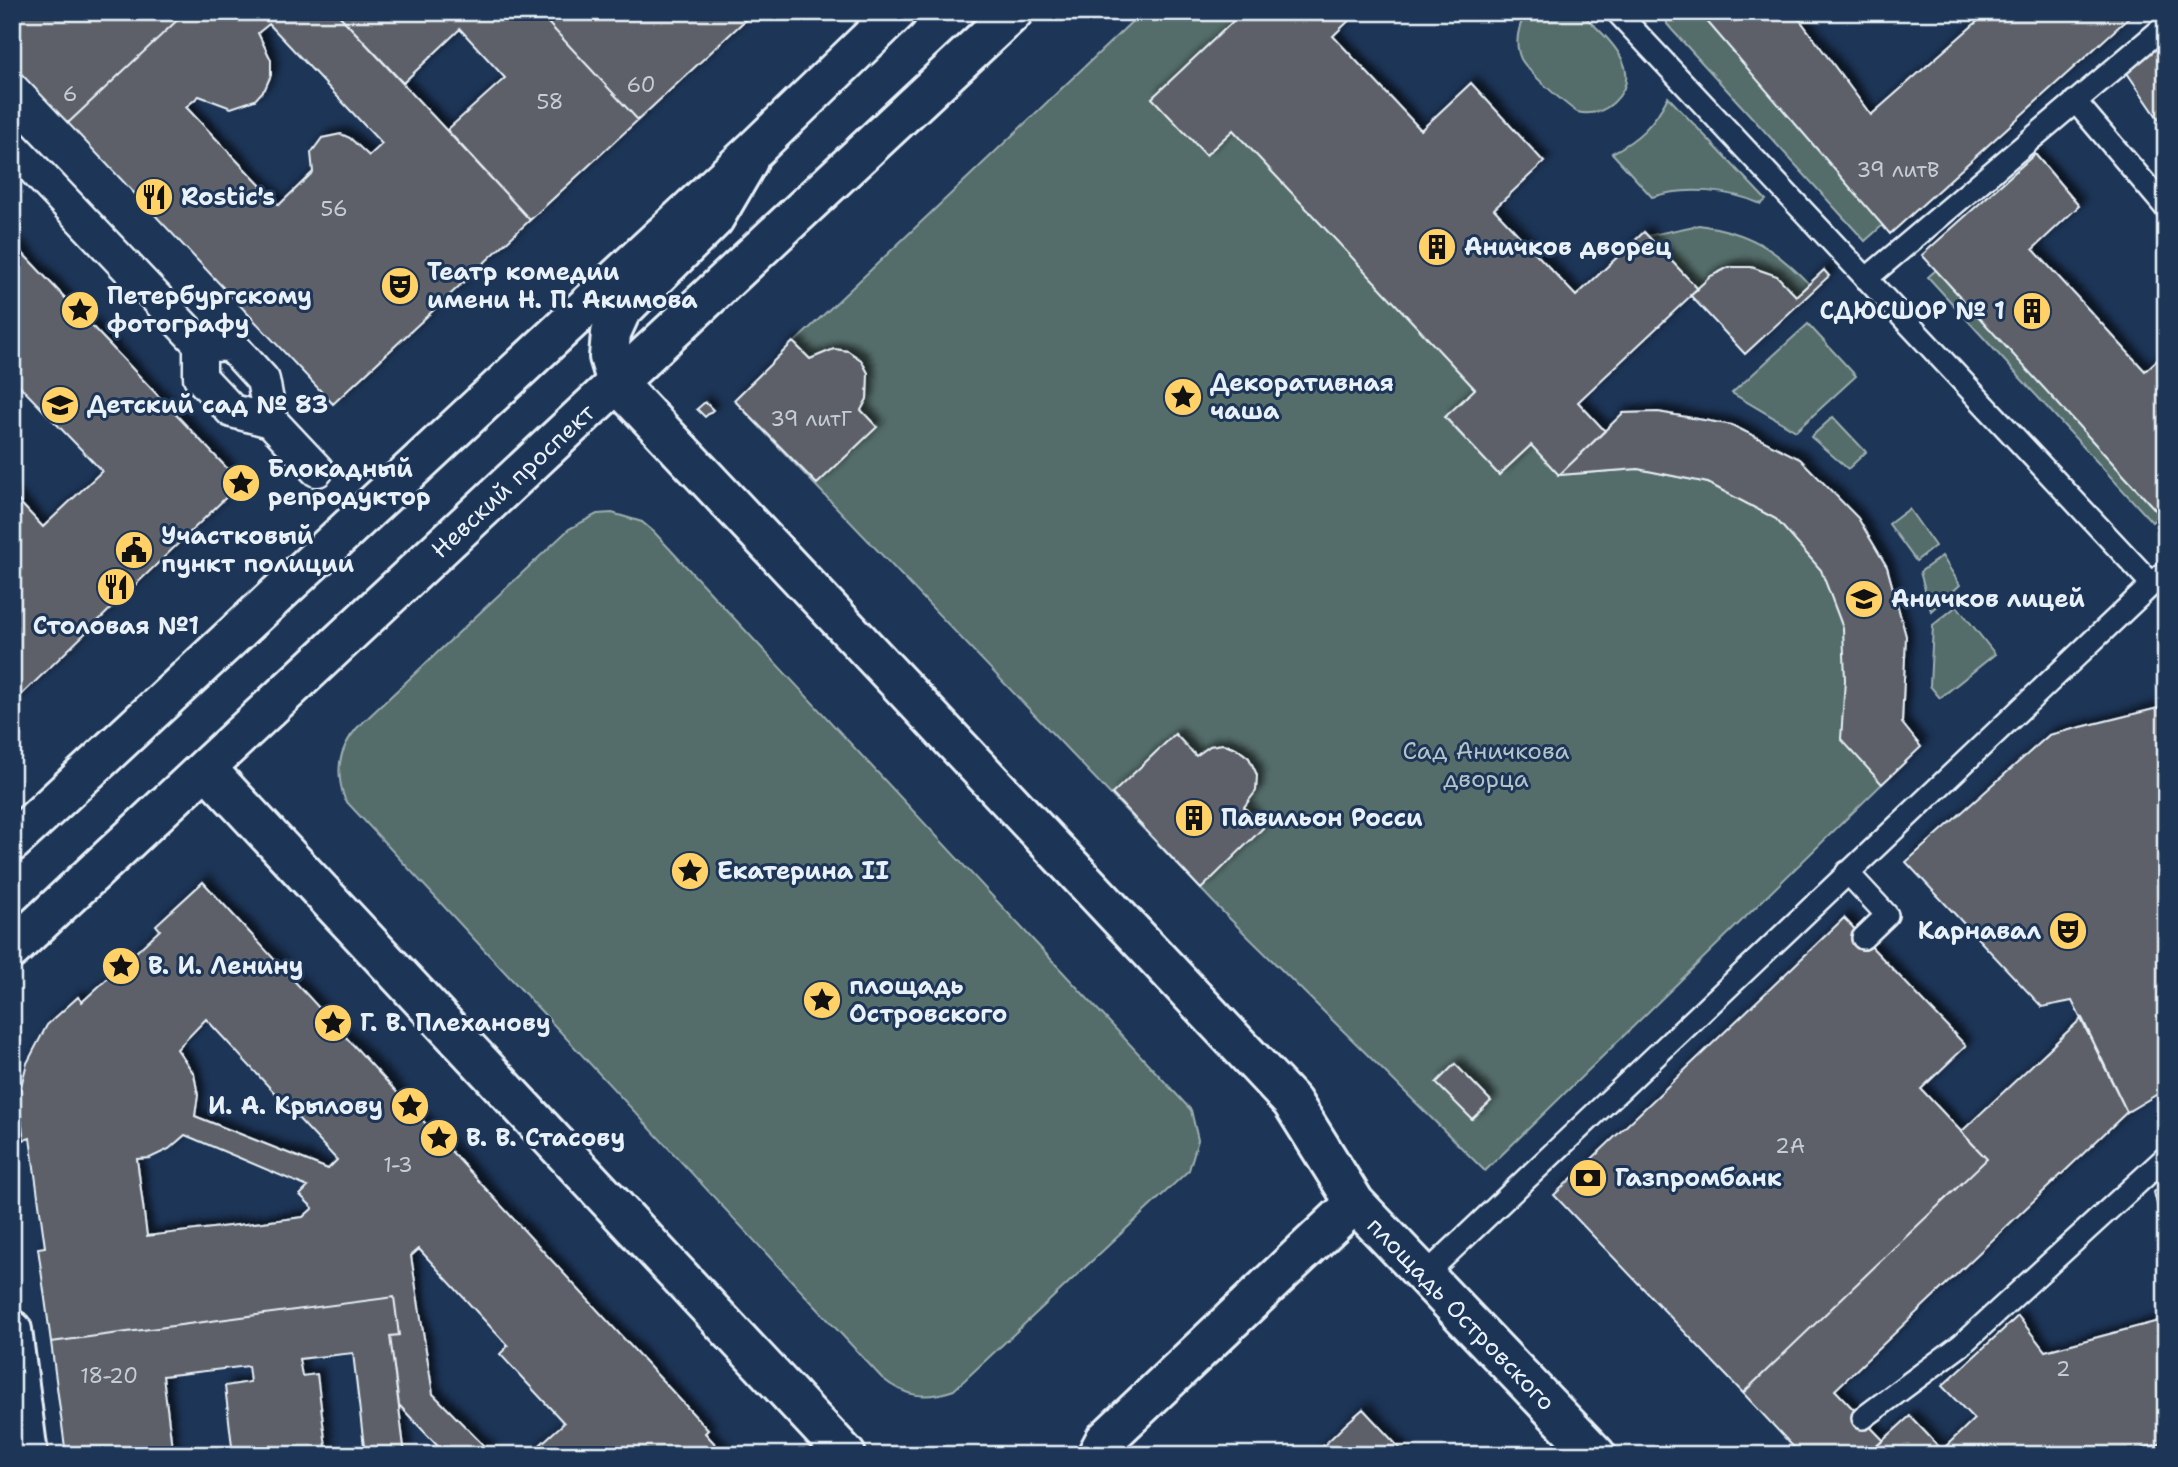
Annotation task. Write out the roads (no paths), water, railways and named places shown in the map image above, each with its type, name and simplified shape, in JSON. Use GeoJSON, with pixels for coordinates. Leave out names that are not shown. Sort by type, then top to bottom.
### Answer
{"type":"FeatureCollection","features":[{"type":"Feature","properties":{"kind":"street"},"geometry":{"type":"LineString","coordinates":[[12,842],[754,150],[897,12]]}},
{"type":"Feature","properties":{"kind":"street","name":"Невский проспект"},"geometry":{"type":"LineString","coordinates":[[12,948],[1013,12]]}},
{"type":"Feature","properties":{"kind":"street"},"geometry":{"type":"LineString","coordinates":[[12,146],[200,344],[200,377],[232,411],[271,421]]}},
{"type":"Feature","properties":{"kind":"street"},"geometry":{"type":"LineString","coordinates":[[617,383],[609,357],[611,333],[621,311],[714,219],[754,150]]}},
{"type":"Feature","properties":{"kind":"street"},"geometry":{"type":"LineString","coordinates":[[200,344],[230,345],[263,380],[271,421],[317,470]]}},
{"type":"Feature","properties":{"kind":"street","name":"площадь Островского"},"geometry":{"type":"LineString","coordinates":[[617,383],[1292,1102],[1355,1203],[1596,1455]]}},
{"type":"Feature","properties":{"kind":"street"},"geometry":{"type":"LineString","coordinates":[[206,768],[846,1455]]}},
{"type":"Feature","properties":{"kind":"street","name":"площадь Островского"},"geometry":{"type":"LineString","coordinates":[[1097,1455],[1114,1432],[1355,1203]]}},
{"type":"Feature","properties":{"kind":"street"},"geometry":{"type":"LineString","coordinates":[[12,1330],[28,1455]]}},
{"type":"Feature","properties":{"kind":"lane"},"geometry":{"type":"LineString","coordinates":[[1424,1276],[2159,577],[1866,279],[1618,12]]}},
{"type":"Feature","properties":{"kind":"lane"},"geometry":{"type":"LineString","coordinates":[[1866,279],[2166,25]]}},
{"type":"Feature","properties":{"kind":"lane"},"geometry":{"type":"LineString","coordinates":[[2075,102],[2166,208]]}},
{"type":"Feature","properties":{"kind":"lane"},"geometry":{"type":"LineString","coordinates":[[1847,872],[1887,915],[1863,938]]}},
{"type":"Feature","properties":{"kind":"lane"},"geometry":{"type":"LineString","coordinates":[[1863,1418],[1961,1345],[2166,1157]]}},
{"type":"Feature","properties":{"kind":"place","name":"Rostic's"},"geometry":{"type":"Point","coordinates":[154,197]}},
{"type":"Feature","properties":{"kind":"place","name":"Аничков дворец"},"geometry":{"type":"Point","coordinates":[1437,247]}},
{"type":"Feature","properties":{"kind":"place","name":"Театр комедии имени Н. П. Акимова"},"geometry":{"type":"Point","coordinates":[400,286]}},
{"type":"Feature","properties":{"kind":"place","name":"Петербургскому фотографу"},"geometry":{"type":"Point","coordinates":[80,310]}},
{"type":"Feature","properties":{"kind":"place","name":"СДЮCШОР № 1"},"geometry":{"type":"Point","coordinates":[2032,311]}},
{"type":"Feature","properties":{"kind":"place","name":"Декоративная чаша"},"geometry":{"type":"Point","coordinates":[1183,397]}},
{"type":"Feature","properties":{"kind":"place","name":"Детский сад № 83"},"geometry":{"type":"Point","coordinates":[60,405]}},
{"type":"Feature","properties":{"kind":"place","name":"Блокадный репродуктор"},"geometry":{"type":"Point","coordinates":[241,483]}},
{"type":"Feature","properties":{"kind":"place","name":"Участковый пункт полиции"},"geometry":{"type":"Point","coordinates":[134,550]}},
{"type":"Feature","properties":{"kind":"place","name":"Столовая №1"},"geometry":{"type":"Point","coordinates":[116,587]}},
{"type":"Feature","properties":{"kind":"place","name":"Аничков лицей"},"geometry":{"type":"Point","coordinates":[1864,599]}},
{"type":"Feature","properties":{"kind":"place","name":"Павильон Росси"},"geometry":{"type":"Point","coordinates":[1194,818]}},
{"type":"Feature","properties":{"kind":"place","name":"Екатерина II"},"geometry":{"type":"Point","coordinates":[690,871]}},
{"type":"Feature","properties":{"kind":"place","name":"Карнавал"},"geometry":{"type":"Point","coordinates":[2068,931]}},
{"type":"Feature","properties":{"kind":"place","name":"В. И. Ленину"},"geometry":{"type":"Point","coordinates":[121,966]}},
{"type":"Feature","properties":{"kind":"place","name":"площадь Островского"},"geometry":{"type":"Point","coordinates":[822,1000]}},
{"type":"Feature","properties":{"kind":"place","name":"Г. В. Плеханову"},"geometry":{"type":"Point","coordinates":[333,1023]}},
{"type":"Feature","properties":{"kind":"place","name":"И. А. Крылову"},"geometry":{"type":"Point","coordinates":[410,1106]}},
{"type":"Feature","properties":{"kind":"place","name":"В. В. Стасову"},"geometry":{"type":"Point","coordinates":[439,1138]}},
{"type":"Feature","properties":{"kind":"place","name":"Газпромбанк"},"geometry":{"type":"Point","coordinates":[1588,1178]}},
{"type":"Feature","properties":{"kind":"park label","name":"Сад Аничкова дворца"},"geometry":{"type":"Point","coordinates":[1486,765]}}]}
